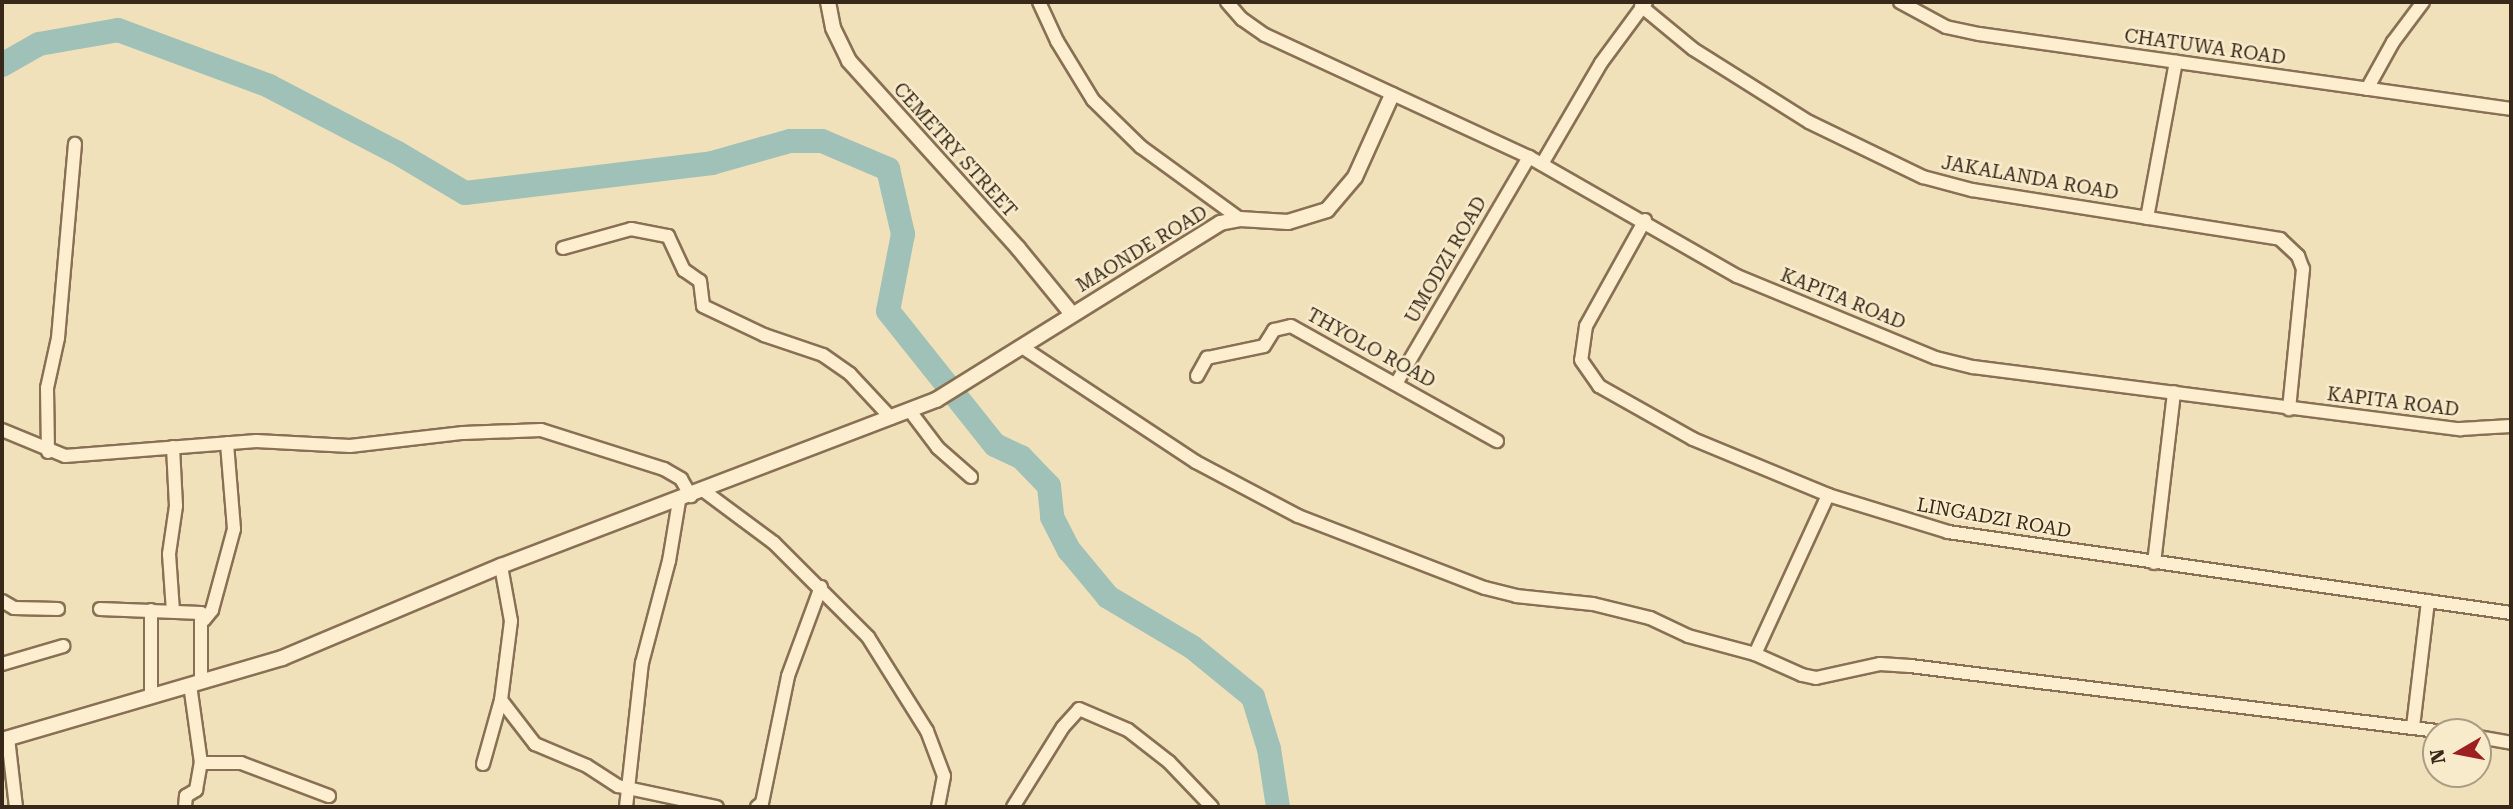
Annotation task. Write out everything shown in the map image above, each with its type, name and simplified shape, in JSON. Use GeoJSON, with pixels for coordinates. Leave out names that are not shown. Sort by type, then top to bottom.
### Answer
{"type":"FeatureCollection","features":[{"type":"Feature","properties":{"kind":"street","name":"CEMETRY STREET"},"geometry":{"type":"LineString","coordinates":[[828,2],[832,28],[849,61],[1018,248],[1072,314]]}},
{"type":"Feature","properties":{"kind":"street"},"geometry":{"type":"LineString","coordinates":[[1039,2],[1057,41],[1093,100],[1141,147],[1240,219]]}},
{"type":"Feature","properties":{"kind":"street","name":"KAPITA ROAD"},"geometry":{"type":"LineString","coordinates":[[1227,2],[1242,19],[1265,35],[1529,157],[1645,220],[1737,276],[1936,358],[2289,409],[2479,431],[2511,426]]}},
{"type":"Feature","properties":{"kind":"street","name":"CHATUWA ROAD"},"geometry":{"type":"LineString","coordinates":[[1900,2],[1946,27],[1979,34],[2511,109]]}},
{"type":"Feature","properties":{"kind":"street"},"geometry":{"type":"LineString","coordinates":[[2367,89],[2393,42],[2423,2]]}},
{"type":"Feature","properties":{"kind":"street"},"geometry":{"type":"LineString","coordinates":[[1542,164],[1601,63],[1644,4]]}},
{"type":"Feature","properties":{"kind":"street","name":"JAKALANDA ROAD"},"geometry":{"type":"LineString","coordinates":[[1644,4],[1693,49],[1809,122],[1923,177],[1972,190],[2268,235],[2290,246],[2298,256],[2304,281],[2289,409]]}},
{"type":"Feature","properties":{"kind":"street"},"geometry":{"type":"LineString","coordinates":[[2147,218],[2176,62]]}},
{"type":"Feature","properties":{"kind":"street","name":"MAONDE ROAD"},"geometry":{"type":"LineString","coordinates":[[5,739],[282,658],[501,566],[691,496],[936,400],[985,373],[1072,314],[1220,223],[1240,219],[1298,221],[1337,202],[1355,177],[1392,95]]}},
{"type":"Feature","properties":{"kind":"street"},"geometry":{"type":"LineString","coordinates":[[48,452],[47,388],[58,338],[75,144]]}},
{"type":"Feature","properties":{"kind":"street","name":"UMODZI ROAD"},"geometry":{"type":"LineString","coordinates":[[1397,382],[1529,157]]}},
{"type":"Feature","properties":{"kind":"street","name":"LINGADZI ROAD"},"geometry":{"type":"LineString","coordinates":[[1645,220],[1586,326],[1580,343],[1588,374],[1599,386],[1664,426],[1828,495],[1948,532],[2511,613]]}},
{"type":"Feature","properties":{"kind":"street"},"geometry":{"type":"LineString","coordinates":[[562,248],[631,229],[668,236],[684,270],[700,281],[704,306],[764,335],[823,355],[850,374],[891,418]]}},
{"type":"Feature","properties":{"kind":"street","name":"THYOLO ROAD"},"geometry":{"type":"LineString","coordinates":[[1197,376],[1207,358],[1264,346],[1274,330],[1291,326],[1397,382],[1497,441]]}},
{"type":"Feature","properties":{"kind":"street"},"geometry":{"type":"LineString","coordinates":[[1022,348],[1196,462],[1298,516],[1485,588],[1627,612],[1688,636],[1755,654],[1816,678],[1871,665],[1910,666],[2422,728]]}},
{"type":"Feature","properties":{"kind":"street"},"geometry":{"type":"LineString","coordinates":[[2154,563],[2174,392]]}},
{"type":"Feature","properties":{"kind":"street"},"geometry":{"type":"LineString","coordinates":[[910,411],[937,448],[971,477]]}},
{"type":"Feature","properties":{"kind":"street"},"geometry":{"type":"LineString","coordinates":[[2,430],[48,452],[65,456],[227,443],[289,441],[343,446],[463,433],[541,430],[664,469],[681,480],[691,496],[774,542],[856,621],[916,708],[944,776],[938,807]]}},
{"type":"Feature","properties":{"kind":"street"},"geometry":{"type":"LineString","coordinates":[[185,807],[187,796],[196,790],[201,762],[195,684],[204,620],[212,610],[234,529],[227,443]]}},
{"type":"Feature","properties":{"kind":"street"},"geometry":{"type":"LineString","coordinates":[[173,447],[176,506],[169,554],[173,611]]}},
{"type":"Feature","properties":{"kind":"street"},"geometry":{"type":"LineString","coordinates":[[1755,654],[1828,495]]}},
{"type":"Feature","properties":{"kind":"street"},"geometry":{"type":"LineString","coordinates":[[626,807],[644,653],[669,561],[691,496]]}},
{"type":"Feature","properties":{"kind":"street"},"geometry":{"type":"LineString","coordinates":[[483,764],[501,700],[511,621],[501,566]]}},
{"type":"Feature","properties":{"kind":"street"},"geometry":{"type":"LineString","coordinates":[[757,807],[762,803],[788,676],[821,587]]}},
{"type":"Feature","properties":{"kind":"street"},"geometry":{"type":"LineString","coordinates":[[2,601],[14,608],[58,609]]}},
{"type":"Feature","properties":{"kind":"street"},"geometry":{"type":"LineString","coordinates":[[2413,727],[2428,601]]}},
{"type":"Feature","properties":{"kind":"street"},"geometry":{"type":"LineString","coordinates":[[100,609],[198,612],[204,620]]}},
{"type":"Feature","properties":{"kind":"street"},"geometry":{"type":"LineString","coordinates":[[151,610],[151,695]]}},
{"type":"Feature","properties":{"kind":"street"},"geometry":{"type":"LineString","coordinates":[[2,664],[63,646]]}},
{"type":"Feature","properties":{"kind":"street"},"geometry":{"type":"LineString","coordinates":[[501,700],[535,744],[627,788],[718,807]]}},
{"type":"Feature","properties":{"kind":"street"},"geometry":{"type":"LineString","coordinates":[[1013,807],[1079,709],[1128,730],[1169,762],[1212,807]]}},
{"type":"Feature","properties":{"kind":"street"},"geometry":{"type":"LineString","coordinates":[[5,739],[16,807]]}},
{"type":"Feature","properties":{"kind":"street"},"geometry":{"type":"LineString","coordinates":[[2492,740],[2511,743]]}},
{"type":"Feature","properties":{"kind":"street"},"geometry":{"type":"LineString","coordinates":[[201,762],[241,763],[330,796]]}},
{"type":"Feature","properties":{"kind":"waterway"},"geometry":{"type":"LineString","coordinates":[[2,65],[39,44],[118,30],[269,86],[396,152],[465,193],[712,163],[790,141],[822,141],[888,169],[903,234],[888,311],[995,445],[1021,457],[1049,486],[1052,517],[1069,550],[1108,597],[1192,647],[1253,697],[1269,749],[1278,807]]}}]}
